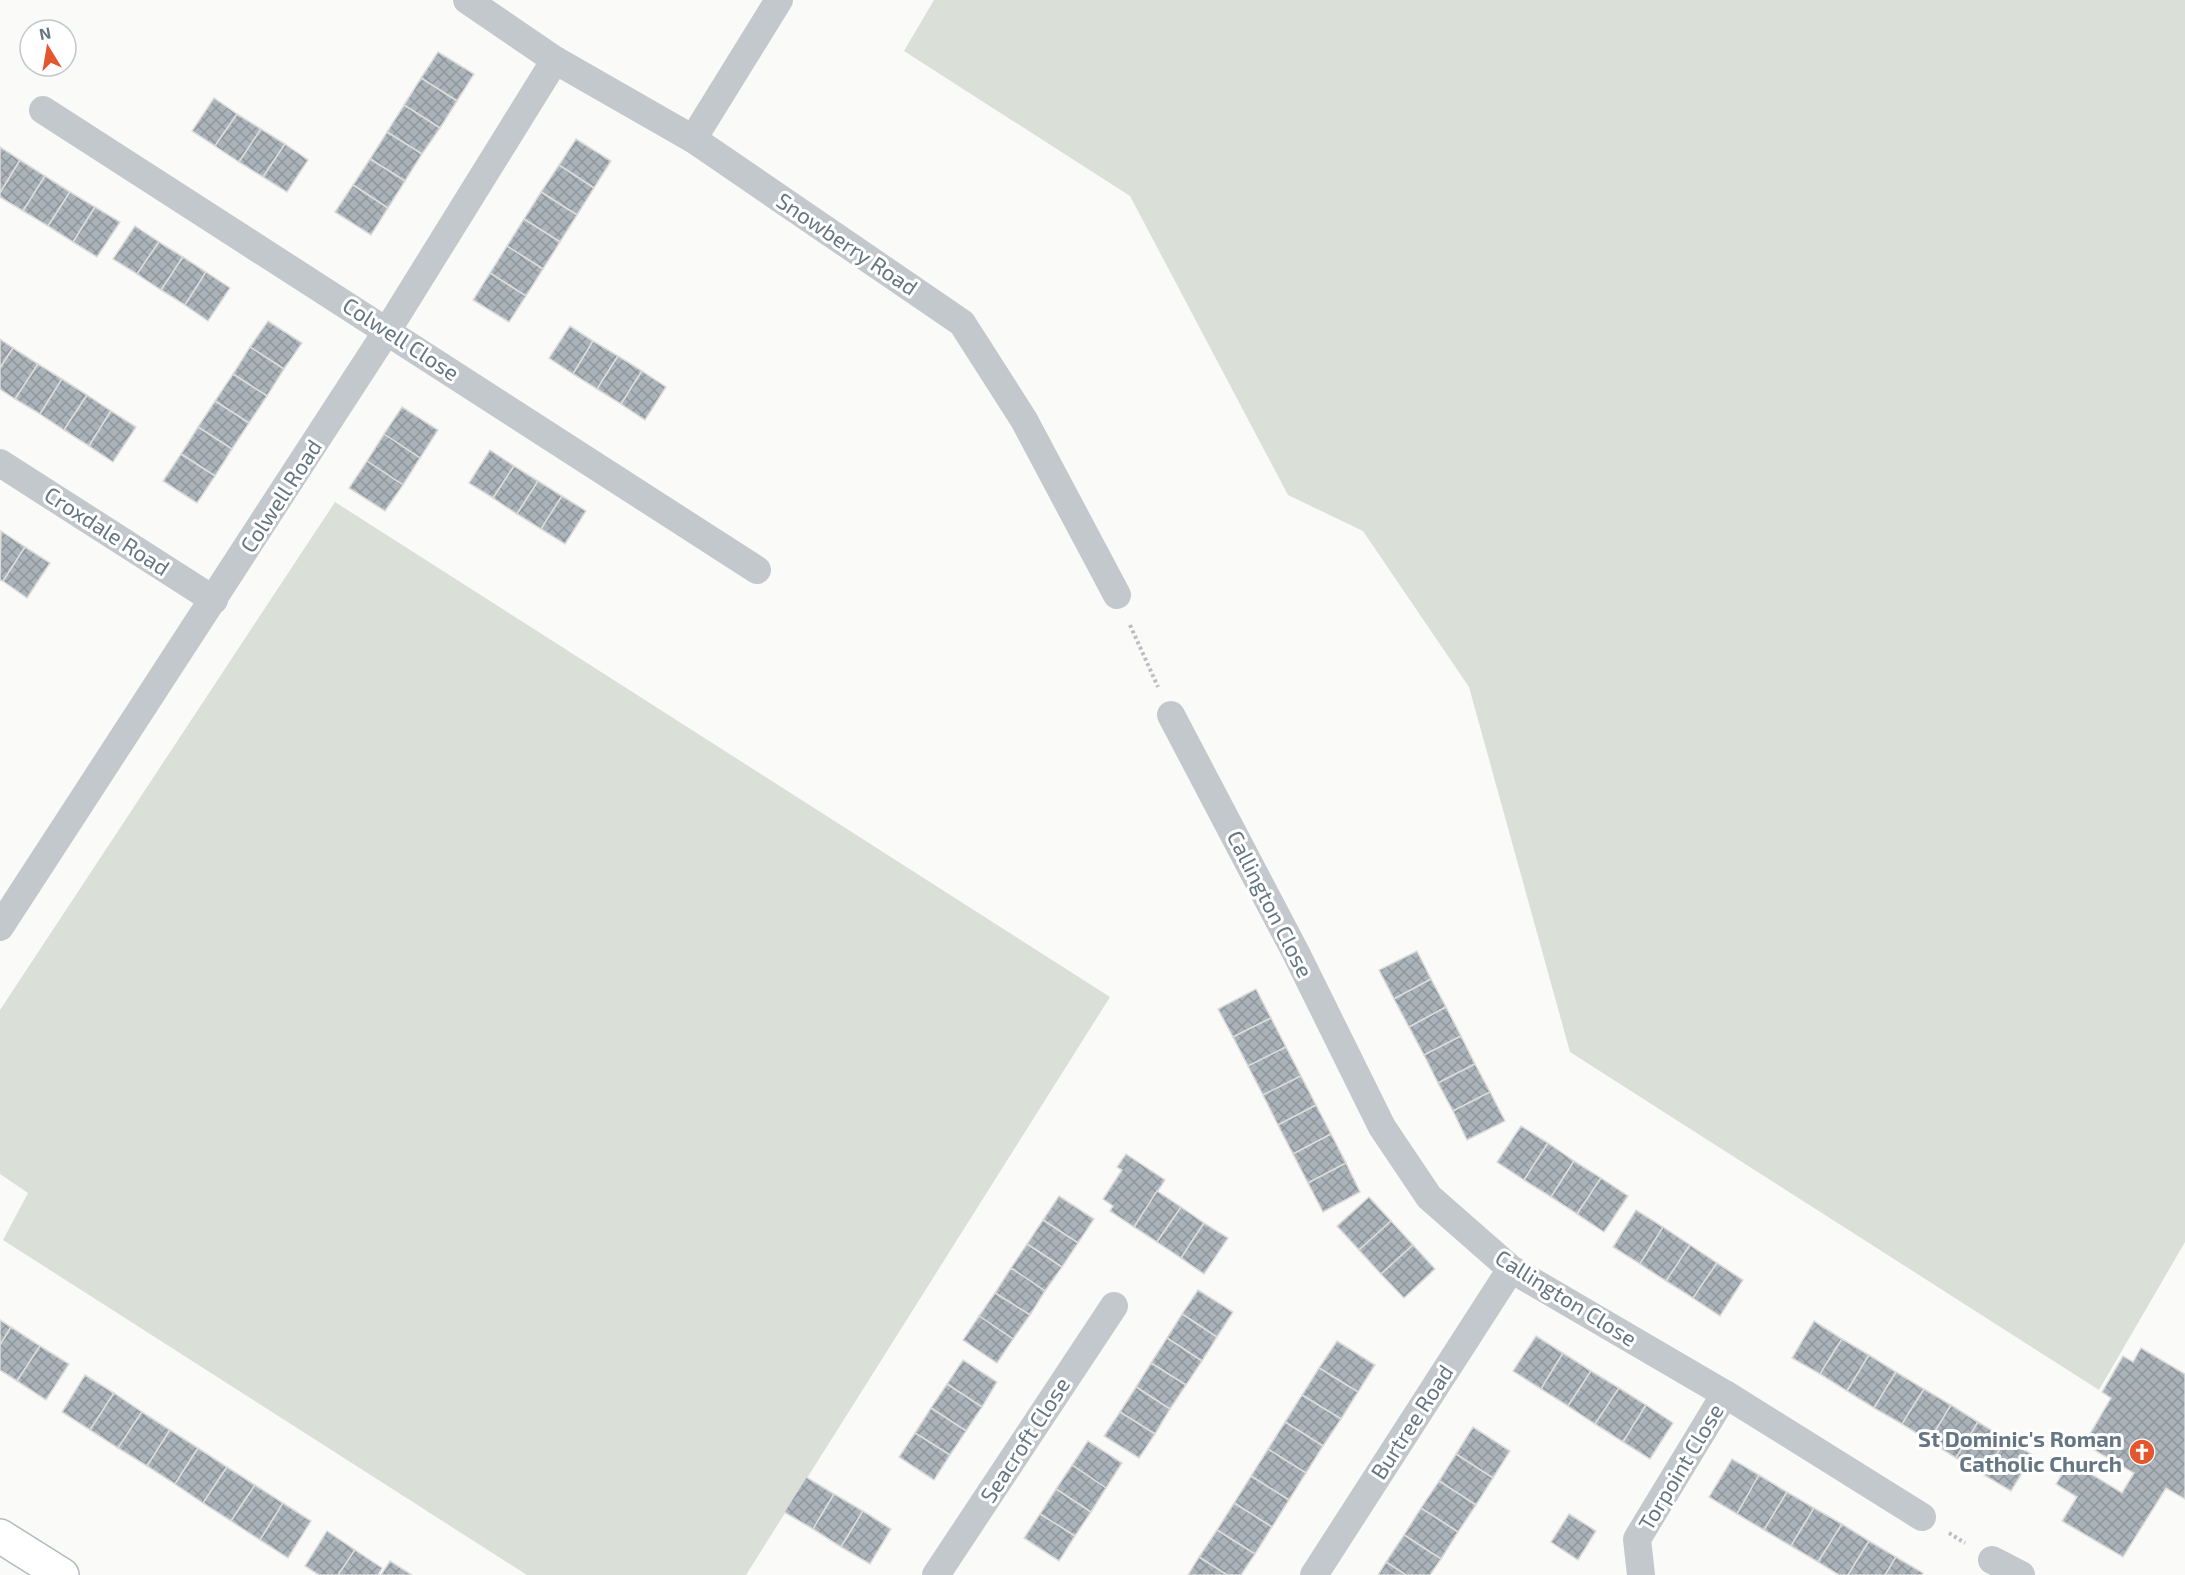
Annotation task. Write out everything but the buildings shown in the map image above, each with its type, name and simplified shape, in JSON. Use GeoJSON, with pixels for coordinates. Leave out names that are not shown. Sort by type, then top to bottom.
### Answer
{"type":"FeatureCollection","features":[{"type":"Feature","properties":{"kind":"street","name":"Snowberry Road"},"geometry":{"type":"LineString","coordinates":[[466,0],[555,60],[693,139],[962,323],[1024,420],[1117,595]]}},
{"type":"Feature","properties":{"kind":"street"},"geometry":{"type":"LineString","coordinates":[[693,139],[780,0]]}},
{"type":"Feature","properties":{"kind":"street","name":"Colwell Road"},"geometry":{"type":"LineString","coordinates":[[0,927],[387,331],[555,60]]}},
{"type":"Feature","properties":{"kind":"street","name":"Colwell Close"},"geometry":{"type":"LineString","coordinates":[[43,110],[757,570]]}},
{"type":"Feature","properties":{"kind":"street","name":"Croxdale Road"},"geometry":{"type":"LineString","coordinates":[[0,463],[214,600]]}},
{"type":"Feature","properties":{"kind":"street","name":"Callington Close"},"geometry":{"type":"LineString","coordinates":[[1171,716],[1296,953],[1382,1127],[1429,1197],[1511,1269],[1725,1394],[1922,1517]]}},
{"type":"Feature","properties":{"kind":"street","name":"Burtree Road"},"geometry":{"type":"LineString","coordinates":[[1314,1575],[1511,1269]]}},
{"type":"Feature","properties":{"kind":"street","name":"Seacroft Close"},"geometry":{"type":"LineString","coordinates":[[936,1575],[1114,1306]]}},
{"type":"Feature","properties":{"kind":"street","name":"Torpoint Close"},"geometry":{"type":"LineString","coordinates":[[1641,1575],[1637,1539],[1725,1394]]}},
{"type":"Feature","properties":{"kind":"street"},"geometry":{"type":"LineString","coordinates":[[0,1536],[62,1575]]}},
{"type":"Feature","properties":{"kind":"street"},"geometry":{"type":"LineString","coordinates":[[1992,1560],[2021,1575]]}},
{"type":"Feature","properties":{"kind":"path"},"geometry":{"type":"LineString","coordinates":[[1117,595],[1171,716]]}},
{"type":"Feature","properties":{"kind":"path"},"geometry":{"type":"LineString","coordinates":[[1922,1517],[1992,1560]]}},
{"type":"Feature","properties":{"kind":"shaded area"},"geometry":{"type":"Polygon","coordinates":[[[934,0],[2185,0],[2185,1242],[2099,1390],[1570,1052],[1469,687],[1363,531],[1288,495],[1130,196],[904,51],[934,0]]]}},
{"type":"Feature","properties":{"kind":"shaded area"},"geometry":{"type":"Polygon","coordinates":[[[335,502],[1110,997],[746,1575],[527,1575],[3,1240],[28,1193],[0,1174],[0,1010],[335,502]]]}},
{"type":"Feature","properties":{"kind":"place","name":"St Dominic's Roman Catholic Church"},"geometry":{"type":"Point","coordinates":[2142,1452]}}]}
